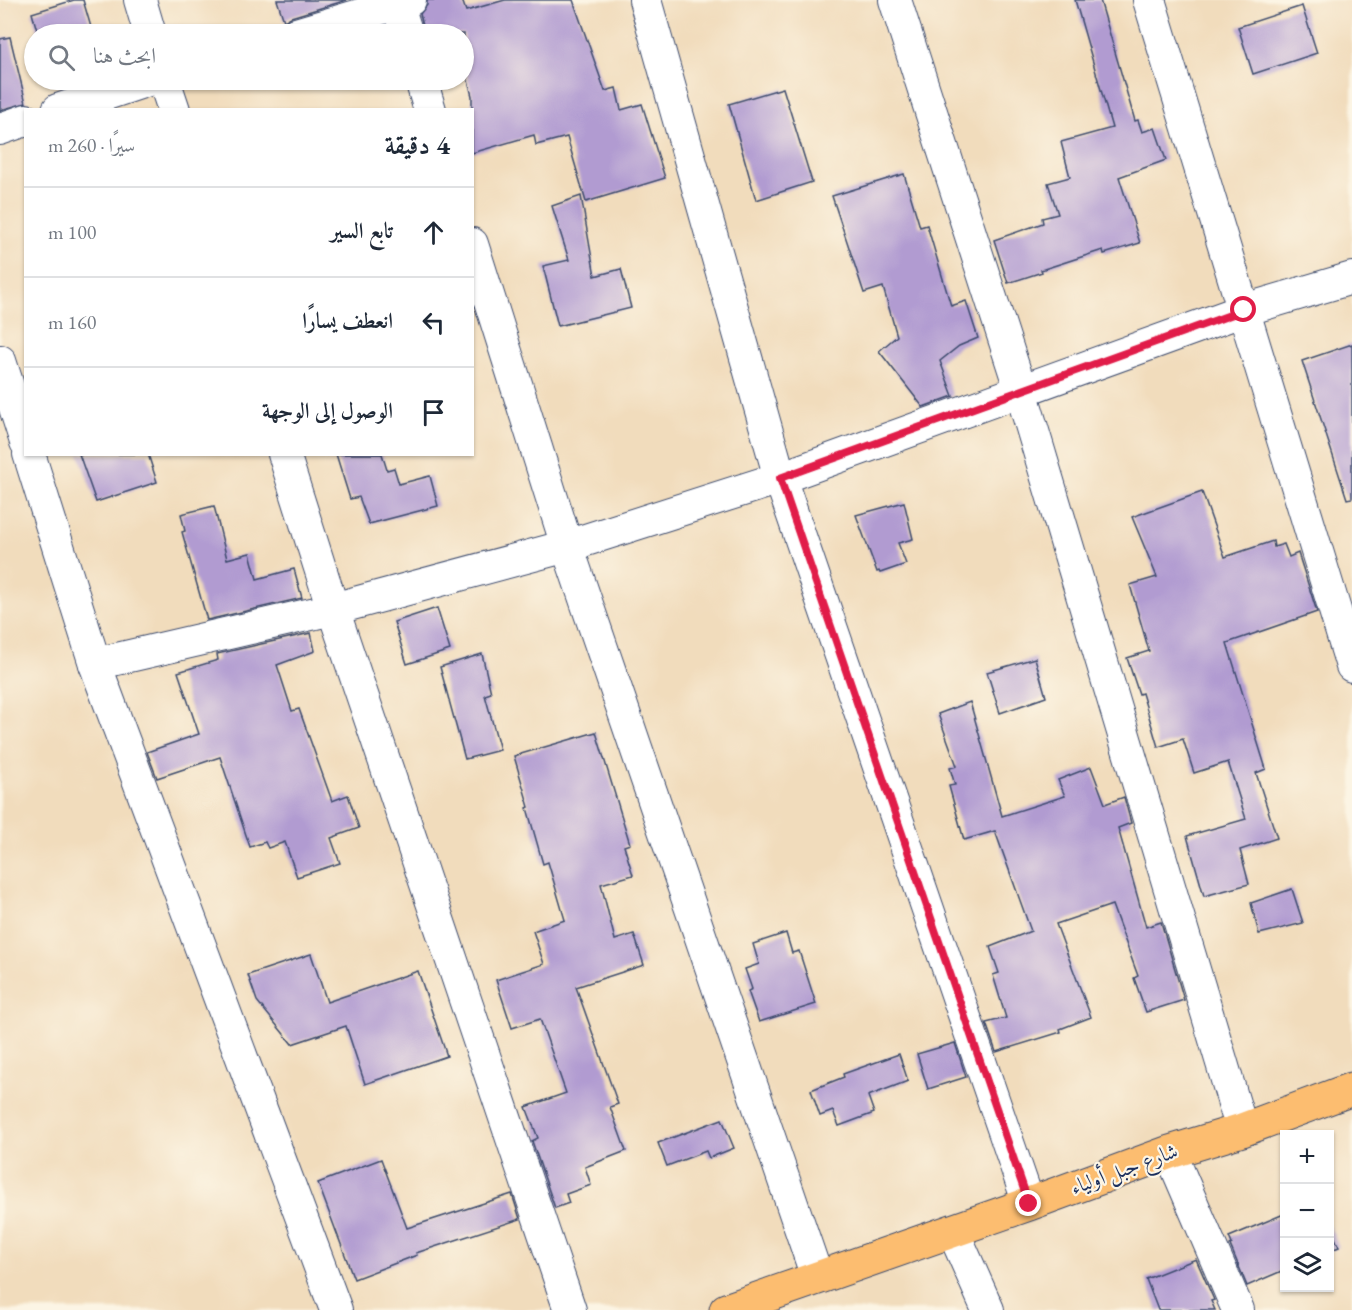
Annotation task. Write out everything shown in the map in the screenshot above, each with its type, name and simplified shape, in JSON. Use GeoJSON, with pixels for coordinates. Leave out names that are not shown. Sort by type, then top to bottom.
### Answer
{"type":"FeatureCollection","features":[{"type":"Feature","properties":{"kind":"highway","name":"شارع جبل أولياء"},"geometry":{"type":"LineString","coordinates":[[742,1307],[817,1277],[953,1231],[1170,1152],[1242,1130],[1352,1089]]}},
{"type":"Feature","properties":{"kind":"street"},"geometry":{"type":"LineString","coordinates":[[140,0],[147,24]]}},
{"type":"Feature","properties":{"kind":"street"},"geometry":{"type":"LineString","coordinates":[[645,0],[780,478],[1029,1204]]}},
{"type":"Feature","properties":{"kind":"street"},"geometry":{"type":"LineString","coordinates":[[895,0],[1021,391],[1242,1130]]}},
{"type":"Feature","properties":{"kind":"street"},"geometry":{"type":"LineString","coordinates":[[1149,0],[1352,666]]}},
{"type":"Feature","properties":{"kind":"street"},"geometry":{"type":"LineString","coordinates":[[328,24],[401,1],[405,24]]}},
{"type":"Feature","properties":{"kind":"street"},"geometry":{"type":"LineString","coordinates":[[64,108],[118,90]]}},
{"type":"Feature","properties":{"kind":"street"},"geometry":{"type":"LineString","coordinates":[[167,90],[173,108]]}},
{"type":"Feature","properties":{"kind":"street"},"geometry":{"type":"LineString","coordinates":[[424,90],[429,108]]}},
{"type":"Feature","properties":{"kind":"street"},"geometry":{"type":"LineString","coordinates":[[0,129],[24,121]]}},
{"type":"Feature","properties":{"kind":"street"},"geometry":{"type":"LineString","coordinates":[[474,250],[567,546],[817,1277]]}},
{"type":"Feature","properties":{"kind":"street"},"geometry":{"type":"LineString","coordinates":[[95,664],[333,609],[567,546],[780,478],[1244,310],[1352,278]]}},
{"type":"Feature","properties":{"kind":"street"},"geometry":{"type":"LineString","coordinates":[[0,361],[24,436]]}},
{"type":"Feature","properties":{"kind":"street"},"geometry":{"type":"LineString","coordinates":[[30,456],[95,664],[336,1310]]}},
{"type":"Feature","properties":{"kind":"street"},"geometry":{"type":"LineString","coordinates":[[285,456],[333,609],[570,1310]]}},
{"type":"Feature","properties":{"kind":"street"},"geometry":{"type":"LineString","coordinates":[[1170,1152],[1238,1310]]}},
{"type":"Feature","properties":{"kind":"street"},"geometry":{"type":"LineString","coordinates":[[953,1231],[988,1310]]}},
{"type":"Feature","properties":{"kind":"building"},"geometry":{"type":"Polygon","coordinates":[[[74,0],[83,0],[90,24],[35,24],[32,13],[74,0]]]}},
{"type":"Feature","properties":{"kind":"building"},"geometry":{"type":"Polygon","coordinates":[[[277,0],[347,0],[284,21],[277,0]]]}},
{"type":"Feature","properties":{"kind":"building"},"geometry":{"type":"Polygon","coordinates":[[[427,0],[462,0],[466,11],[505,0],[573,0],[605,91],[616,88],[621,110],[642,104],[665,178],[586,202],[567,137],[536,145],[534,135],[474,152],[474,108],[472,108],[470,90],[474,90],[474,24],[422,24],[420,14],[427,5],[427,0]]]}},
{"type":"Feature","properties":{"kind":"building"},"geometry":{"type":"Polygon","coordinates":[[[1075,0],[1100,0],[1135,121],[1138,120],[1142,132],[1155,128],[1166,160],[1119,177],[1140,243],[1104,254],[1103,250],[1008,283],[994,240],[1043,223],[1042,218],[1058,214],[1048,183],[1070,177],[1061,142],[1112,128],[1075,0]]]}},
{"type":"Feature","properties":{"kind":"building"},"geometry":{"type":"Polygon","coordinates":[[[1302,6],[1317,53],[1253,74],[1238,27],[1302,6]]]}},
{"type":"Feature","properties":{"kind":"building"},"geometry":{"type":"Polygon","coordinates":[[[10,37],[26,103],[0,110],[0,39],[10,37]]]}},
{"type":"Feature","properties":{"kind":"building"},"geometry":{"type":"Polygon","coordinates":[[[783,88],[812,182],[756,200],[729,104],[783,88]]]}},
{"type":"Feature","properties":{"kind":"building"},"geometry":{"type":"Polygon","coordinates":[[[904,174],[920,227],[927,225],[951,306],[966,301],[978,338],[959,346],[940,361],[953,396],[923,407],[879,351],[897,336],[883,287],[864,293],[832,196],[904,174]]]}},
{"type":"Feature","properties":{"kind":"building"},"geometry":{"type":"Polygon","coordinates":[[[581,196],[595,276],[621,269],[631,308],[558,326],[543,266],[569,260],[552,206],[581,196]]]}},
{"type":"Feature","properties":{"kind":"building"},"geometry":{"type":"Polygon","coordinates":[[[1352,344],[1352,498],[1347,499],[1302,361],[1352,344]]]}},
{"type":"Feature","properties":{"kind":"building"},"geometry":{"type":"Polygon","coordinates":[[[80,456],[149,456],[157,482],[96,502],[80,456]]]}},
{"type":"Feature","properties":{"kind":"building"},"geometry":{"type":"Polygon","coordinates":[[[337,456],[383,456],[387,470],[394,468],[399,484],[430,476],[438,506],[369,524],[359,497],[350,499],[337,456]]]}},
{"type":"Feature","properties":{"kind":"building"},"geometry":{"type":"Polygon","coordinates":[[[1202,492],[1225,557],[1273,541],[1274,547],[1284,544],[1289,557],[1298,553],[1317,612],[1227,643],[1266,769],[1256,773],[1277,838],[1240,850],[1249,884],[1204,896],[1187,836],[1246,819],[1228,762],[1194,773],[1183,739],[1158,747],[1142,693],[1139,694],[1127,658],[1149,651],[1130,585],[1157,577],[1132,517],[1202,492]]]}},
{"type":"Feature","properties":{"kind":"building"},"geometry":{"type":"Polygon","coordinates":[[[904,502],[913,539],[898,543],[906,564],[877,572],[856,515],[904,502]]]}},
{"type":"Feature","properties":{"kind":"building"},"geometry":{"type":"Polygon","coordinates":[[[214,506],[227,559],[250,553],[257,579],[294,569],[302,598],[207,620],[182,532],[185,531],[181,514],[214,506]]]}},
{"type":"Feature","properties":{"kind":"building"},"geometry":{"type":"Polygon","coordinates":[[[437,608],[450,650],[407,664],[394,622],[437,608]]]}},
{"type":"Feature","properties":{"kind":"building"},"geometry":{"type":"Polygon","coordinates":[[[311,633],[315,651],[277,665],[292,711],[299,709],[332,801],[348,795],[359,828],[331,838],[340,863],[297,877],[285,842],[268,848],[265,842],[250,847],[220,757],[157,778],[147,752],[199,734],[178,672],[218,660],[217,654],[311,633]]]}},
{"type":"Feature","properties":{"kind":"building"},"geometry":{"type":"Polygon","coordinates":[[[482,654],[491,693],[485,695],[500,750],[465,759],[440,667],[482,654]]]}},
{"type":"Feature","properties":{"kind":"building"},"geometry":{"type":"Polygon","coordinates":[[[1035,658],[1046,697],[1000,713],[987,672],[1035,658]]]}},
{"type":"Feature","properties":{"kind":"building"},"geometry":{"type":"Polygon","coordinates":[[[970,702],[1002,816],[1065,796],[1058,780],[1091,767],[1105,804],[1124,797],[1131,823],[1118,828],[1146,927],[1161,922],[1184,1000],[1146,1012],[1134,978],[1138,976],[1112,905],[1056,924],[1091,1017],[1060,1029],[1061,1032],[996,1052],[986,1023],[1006,1018],[993,975],[999,973],[990,947],[1031,931],[995,831],[964,840],[949,786],[955,785],[950,768],[957,766],[938,714],[970,702]]]}},
{"type":"Feature","properties":{"kind":"building"},"geometry":{"type":"Polygon","coordinates":[[[596,732],[630,844],[624,846],[633,875],[601,884],[615,940],[634,934],[644,965],[576,987],[618,1104],[610,1107],[626,1151],[585,1167],[591,1185],[566,1194],[569,1203],[555,1208],[532,1141],[538,1138],[526,1107],[566,1093],[540,1019],[512,1028],[496,980],[544,964],[533,931],[565,920],[548,862],[543,864],[514,756],[596,732]]]}},
{"type":"Feature","properties":{"kind":"building"},"geometry":{"type":"Polygon","coordinates":[[[1292,889],[1303,923],[1259,934],[1251,903],[1292,889]]]}},
{"type":"Feature","properties":{"kind":"building"},"geometry":{"type":"Polygon","coordinates":[[[786,933],[792,953],[799,951],[816,1004],[759,1022],[748,991],[752,989],[745,969],[759,964],[753,944],[786,933]]]}},
{"type":"Feature","properties":{"kind":"building"},"geometry":{"type":"Polygon","coordinates":[[[311,954],[327,1002],[418,971],[447,1056],[365,1084],[346,1026],[292,1044],[257,1001],[248,975],[311,954]]]}},
{"type":"Feature","properties":{"kind":"building"},"geometry":{"type":"Polygon","coordinates":[[[955,1043],[966,1077],[928,1089],[917,1054],[955,1043]]]}},
{"type":"Feature","properties":{"kind":"building"},"geometry":{"type":"Polygon","coordinates":[[[899,1054],[908,1081],[868,1096],[874,1113],[839,1126],[833,1111],[820,1116],[811,1090],[844,1077],[843,1074],[899,1054]]]}},
{"type":"Feature","properties":{"kind":"building"},"geometry":{"type":"Polygon","coordinates":[[[722,1119],[734,1148],[709,1158],[706,1151],[667,1166],[658,1143],[722,1119]]]}},
{"type":"Feature","properties":{"kind":"building"},"geometry":{"type":"Polygon","coordinates":[[[381,1159],[407,1228],[512,1194],[520,1219],[416,1253],[417,1255],[354,1279],[318,1183],[381,1159]]]}},
{"type":"Feature","properties":{"kind":"building"},"geometry":{"type":"Polygon","coordinates":[[[1280,1216],[1280,1272],[1247,1286],[1230,1245],[1232,1244],[1229,1237],[1280,1216]]]}},
{"type":"Feature","properties":{"kind":"building"},"geometry":{"type":"Polygon","coordinates":[[[1334,1236],[1339,1247],[1334,1249],[1334,1236]]]}},
{"type":"Feature","properties":{"kind":"building"},"geometry":{"type":"Polygon","coordinates":[[[1196,1259],[1214,1300],[1211,1301],[1215,1310],[1158,1310],[1146,1279],[1196,1259]]]}},
{"type":"Feature","properties":{"kind":"route"},"geometry":{"type":"LineString","coordinates":[[1029,1204],[780,478],[1244,310]]}}]}
